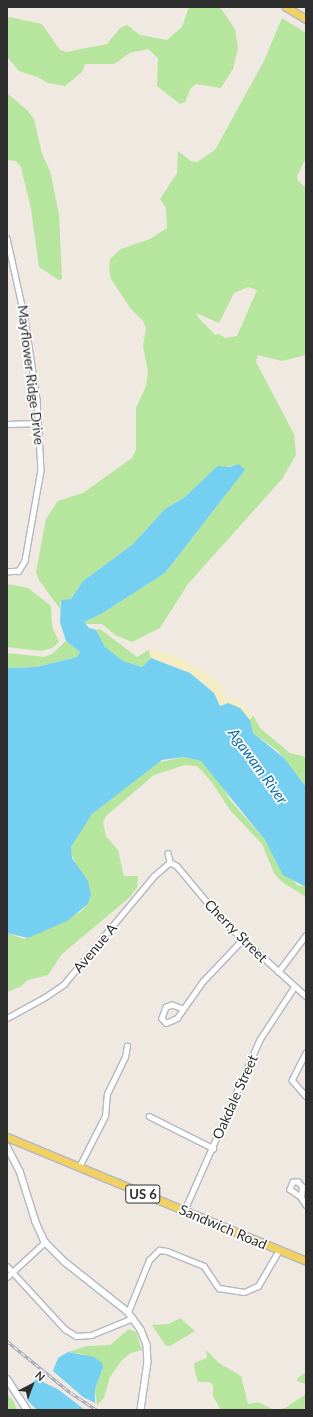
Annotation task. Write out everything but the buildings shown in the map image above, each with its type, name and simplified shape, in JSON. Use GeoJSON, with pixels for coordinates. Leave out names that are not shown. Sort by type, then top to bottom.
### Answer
{"type":"FeatureCollection","features":[{"type":"Feature","properties":{"kind":"main road"},"geometry":{"type":"LineString","coordinates":[[286,7],[306,18]]}},
{"type":"Feature","properties":{"kind":"main road","name":"Sandwich Road"},"geometry":{"type":"LineString","coordinates":[[7,1137],[306,1261]]}},
{"type":"Feature","properties":{"kind":"main road"},"geometry":{"type":"LineString","coordinates":[[7,1380],[27,1410]]}},
{"type":"Feature","properties":{"kind":"street","name":"Mayflower Ridge Drive"},"geometry":{"type":"LineString","coordinates":[[7,238],[25,319],[37,399],[41,477],[28,550],[22,568],[14,572],[7,572]]}},
{"type":"Feature","properties":{"kind":"street"},"geometry":{"type":"LineString","coordinates":[[7,424],[38,424]]}},
{"type":"Feature","properties":{"kind":"street"},"geometry":{"type":"LineString","coordinates":[[168,853],[170,862]]}},
{"type":"Feature","properties":{"kind":"street","name":"Cherry Street"},"geometry":{"type":"LineString","coordinates":[[170,862],[177,866],[212,910],[294,987],[306,996]]}},
{"type":"Feature","properties":{"kind":"street","name":"Avenue A"},"geometry":{"type":"LineString","coordinates":[[7,1018],[45,998],[64,984],[156,874],[170,862]]}},
{"type":"Feature","properties":{"kind":"street"},"geometry":{"type":"LineString","coordinates":[[278,972],[306,935]]}},
{"type":"Feature","properties":{"kind":"street"},"geometry":{"type":"LineString","coordinates":[[183,1009],[172,1005],[166,1007],[162,1018],[166,1023],[173,1021],[183,1009],[203,981],[242,939]]}},
{"type":"Feature","properties":{"kind":"street","name":"Oakdale Street"},"geometry":{"type":"LineString","coordinates":[[184,1211],[260,1039],[294,987]]}},
{"type":"Feature","properties":{"kind":"street"},"geometry":{"type":"LineString","coordinates":[[79,1167],[105,1116],[107,1094],[125,1057],[127,1046]]}},
{"type":"Feature","properties":{"kind":"street"},"geometry":{"type":"LineString","coordinates":[[306,1053],[292,1080],[306,1096]]}},
{"type":"Feature","properties":{"kind":"street"},"geometry":{"type":"LineString","coordinates":[[149,1116],[213,1148]]}},
{"type":"Feature","properties":{"kind":"street"},"geometry":{"type":"LineString","coordinates":[[7,1146],[20,1171],[36,1222],[45,1242],[65,1262],[134,1318],[144,1338],[148,1355],[146,1388],[141,1410]]}},
{"type":"Feature","properties":{"kind":"street"},"geometry":{"type":"LineString","coordinates":[[301,1197],[306,1205]]}},
{"type":"Feature","properties":{"kind":"street"},"geometry":{"type":"LineString","coordinates":[[7,1277],[45,1242]]}},
{"type":"Feature","properties":{"kind":"street"},"geometry":{"type":"LineString","coordinates":[[128,1312],[149,1260],[159,1250],[167,1250],[204,1266],[219,1288],[244,1292],[258,1286],[279,1250]]}},
{"type":"Feature","properties":{"kind":"street"},"geometry":{"type":"LineString","coordinates":[[7,1266],[65,1329],[76,1336],[91,1335],[134,1318]]}},
{"type":"Feature","properties":{"kind":"green space"},"geometry":{"type":"Polygon","coordinates":[[[189,7],[220,7],[235,29],[238,48],[233,69],[221,88],[196,84],[191,88],[185,102],[180,104],[157,86],[158,58],[148,49],[130,53],[114,64],[85,64],[82,72],[65,86],[48,83],[37,77],[19,71],[8,58],[7,20],[9,17],[42,24],[60,50],[66,52],[107,44],[120,28],[127,25],[140,35],[167,40],[182,27],[189,7]]]}},
{"type":"Feature","properties":{"kind":"green space"},"geometry":{"type":"Polygon","coordinates":[[[282,18],[306,33],[306,158],[297,176],[298,181],[306,188],[306,355],[282,361],[258,355],[256,362],[294,434],[296,455],[282,479],[188,584],[160,628],[132,642],[115,635],[102,624],[85,624],[84,622],[101,614],[165,573],[245,470],[235,465],[213,470],[185,497],[165,509],[132,545],[83,581],[71,599],[60,602],[60,609],[39,580],[36,572],[46,519],[58,501],[83,493],[132,458],[136,450],[136,408],[146,386],[148,372],[143,346],[146,328],[143,321],[131,309],[111,279],[109,270],[110,259],[121,249],[150,239],[167,228],[166,208],[160,199],[177,173],[178,151],[191,161],[197,162],[215,150],[264,61],[282,18]],[[248,287],[234,293],[219,323],[196,313],[215,335],[219,334],[225,338],[237,336],[257,290],[248,287]]]}},
{"type":"Feature","properties":{"kind":"green space"},"geometry":{"type":"Polygon","coordinates":[[[7,93],[28,111],[34,119],[42,154],[50,171],[59,214],[62,279],[59,280],[39,267],[31,209],[21,167],[16,161],[7,160],[7,93]]]}},
{"type":"Feature","properties":{"kind":"green space"},"geometry":{"type":"Polygon","coordinates":[[[7,584],[28,588],[51,606],[52,626],[59,642],[52,648],[41,651],[7,647],[7,584]]]}},
{"type":"Feature","properties":{"kind":"green space"},"geometry":{"type":"Polygon","coordinates":[[[100,629],[137,657],[149,650],[151,658],[142,667],[123,661],[105,647],[96,630],[100,629]]]}},
{"type":"Feature","properties":{"kind":"green space"},"geometry":{"type":"Polygon","coordinates":[[[66,641],[80,652],[77,657],[36,667],[7,668],[7,653],[44,657],[52,654],[66,641]]]}},
{"type":"Feature","properties":{"kind":"green space"},"geometry":{"type":"Polygon","coordinates":[[[253,715],[260,728],[290,753],[306,757],[306,787],[278,751],[253,733],[249,722],[253,715]]]}},
{"type":"Feature","properties":{"kind":"green space"},"geometry":{"type":"Polygon","coordinates":[[[184,757],[201,761],[221,784],[230,800],[265,840],[274,857],[297,885],[306,887],[306,897],[282,882],[274,873],[262,844],[230,810],[211,781],[197,766],[185,765],[154,775],[106,816],[103,822],[106,836],[118,850],[124,876],[138,876],[137,888],[129,898],[62,954],[48,975],[28,980],[20,987],[7,992],[7,933],[24,939],[80,912],[88,904],[91,895],[70,851],[76,836],[92,814],[156,763],[184,757]]]}},
{"type":"Feature","properties":{"kind":"green space"},"geometry":{"type":"Polygon","coordinates":[[[180,1318],[195,1331],[170,1346],[166,1346],[152,1325],[169,1324],[180,1318]]]}},
{"type":"Feature","properties":{"kind":"green space"},"geometry":{"type":"Polygon","coordinates":[[[129,1329],[136,1332],[142,1350],[131,1353],[122,1360],[110,1377],[104,1398],[97,1405],[95,1389],[103,1369],[82,1354],[68,1352],[87,1346],[110,1345],[129,1329]]]}},
{"type":"Feature","properties":{"kind":"green space"},"geometry":{"type":"Polygon","coordinates":[[[206,1350],[219,1363],[241,1376],[248,1404],[258,1402],[274,1410],[221,1410],[213,1396],[213,1385],[209,1382],[198,1382],[195,1372],[194,1363],[207,1358],[206,1350]]]}},
{"type":"Feature","properties":{"kind":"green space"},"geometry":{"type":"Polygon","coordinates":[[[306,1372],[306,1384],[297,1381],[298,1378],[306,1372]]]}},
{"type":"Feature","properties":{"kind":"green space"},"geometry":{"type":"Polygon","coordinates":[[[7,1394],[14,1402],[17,1410],[7,1410],[7,1394]]]}},
{"type":"Feature","properties":{"kind":"green space"},"geometry":{"type":"Polygon","coordinates":[[[306,1394],[306,1410],[276,1410],[285,1408],[306,1394]]]}},
{"type":"Feature","properties":{"kind":"sand"},"geometry":{"type":"Polygon","coordinates":[[[152,649],[178,657],[207,673],[221,684],[226,697],[234,697],[253,715],[250,720],[246,714],[220,706],[214,693],[197,678],[151,658],[149,650],[152,649]]]}},
{"type":"Feature","properties":{"kind":"water","name":"Agawam River"},"geometry":{"type":"Polygon","coordinates":[[[239,464],[245,470],[165,573],[101,614],[84,622],[89,628],[96,630],[105,647],[123,661],[142,667],[151,658],[190,673],[214,693],[220,706],[228,703],[240,708],[250,720],[253,733],[284,758],[306,787],[306,887],[283,875],[265,840],[201,761],[184,757],[162,760],[92,814],[71,847],[72,858],[88,881],[91,895],[88,904],[67,921],[28,938],[7,933],[7,668],[36,667],[77,657],[80,652],[66,641],[60,622],[61,600],[71,599],[83,581],[132,545],[165,509],[185,497],[218,466],[229,467],[239,464]]]}},
{"type":"Feature","properties":{"kind":"water"},"geometry":{"type":"Polygon","coordinates":[[[68,1352],[94,1357],[102,1363],[103,1368],[95,1389],[95,1403],[83,1397],[53,1371],[58,1358],[68,1352]]]}},
{"type":"Feature","properties":{"kind":"water"},"geometry":{"type":"Polygon","coordinates":[[[37,1379],[59,1390],[85,1410],[37,1410],[28,1401],[25,1388],[37,1379]]]}},
{"type":"Feature","properties":{"kind":"railway"},"geometry":{"type":"LineString","coordinates":[[7,1341],[71,1393],[97,1410]]}}]}
